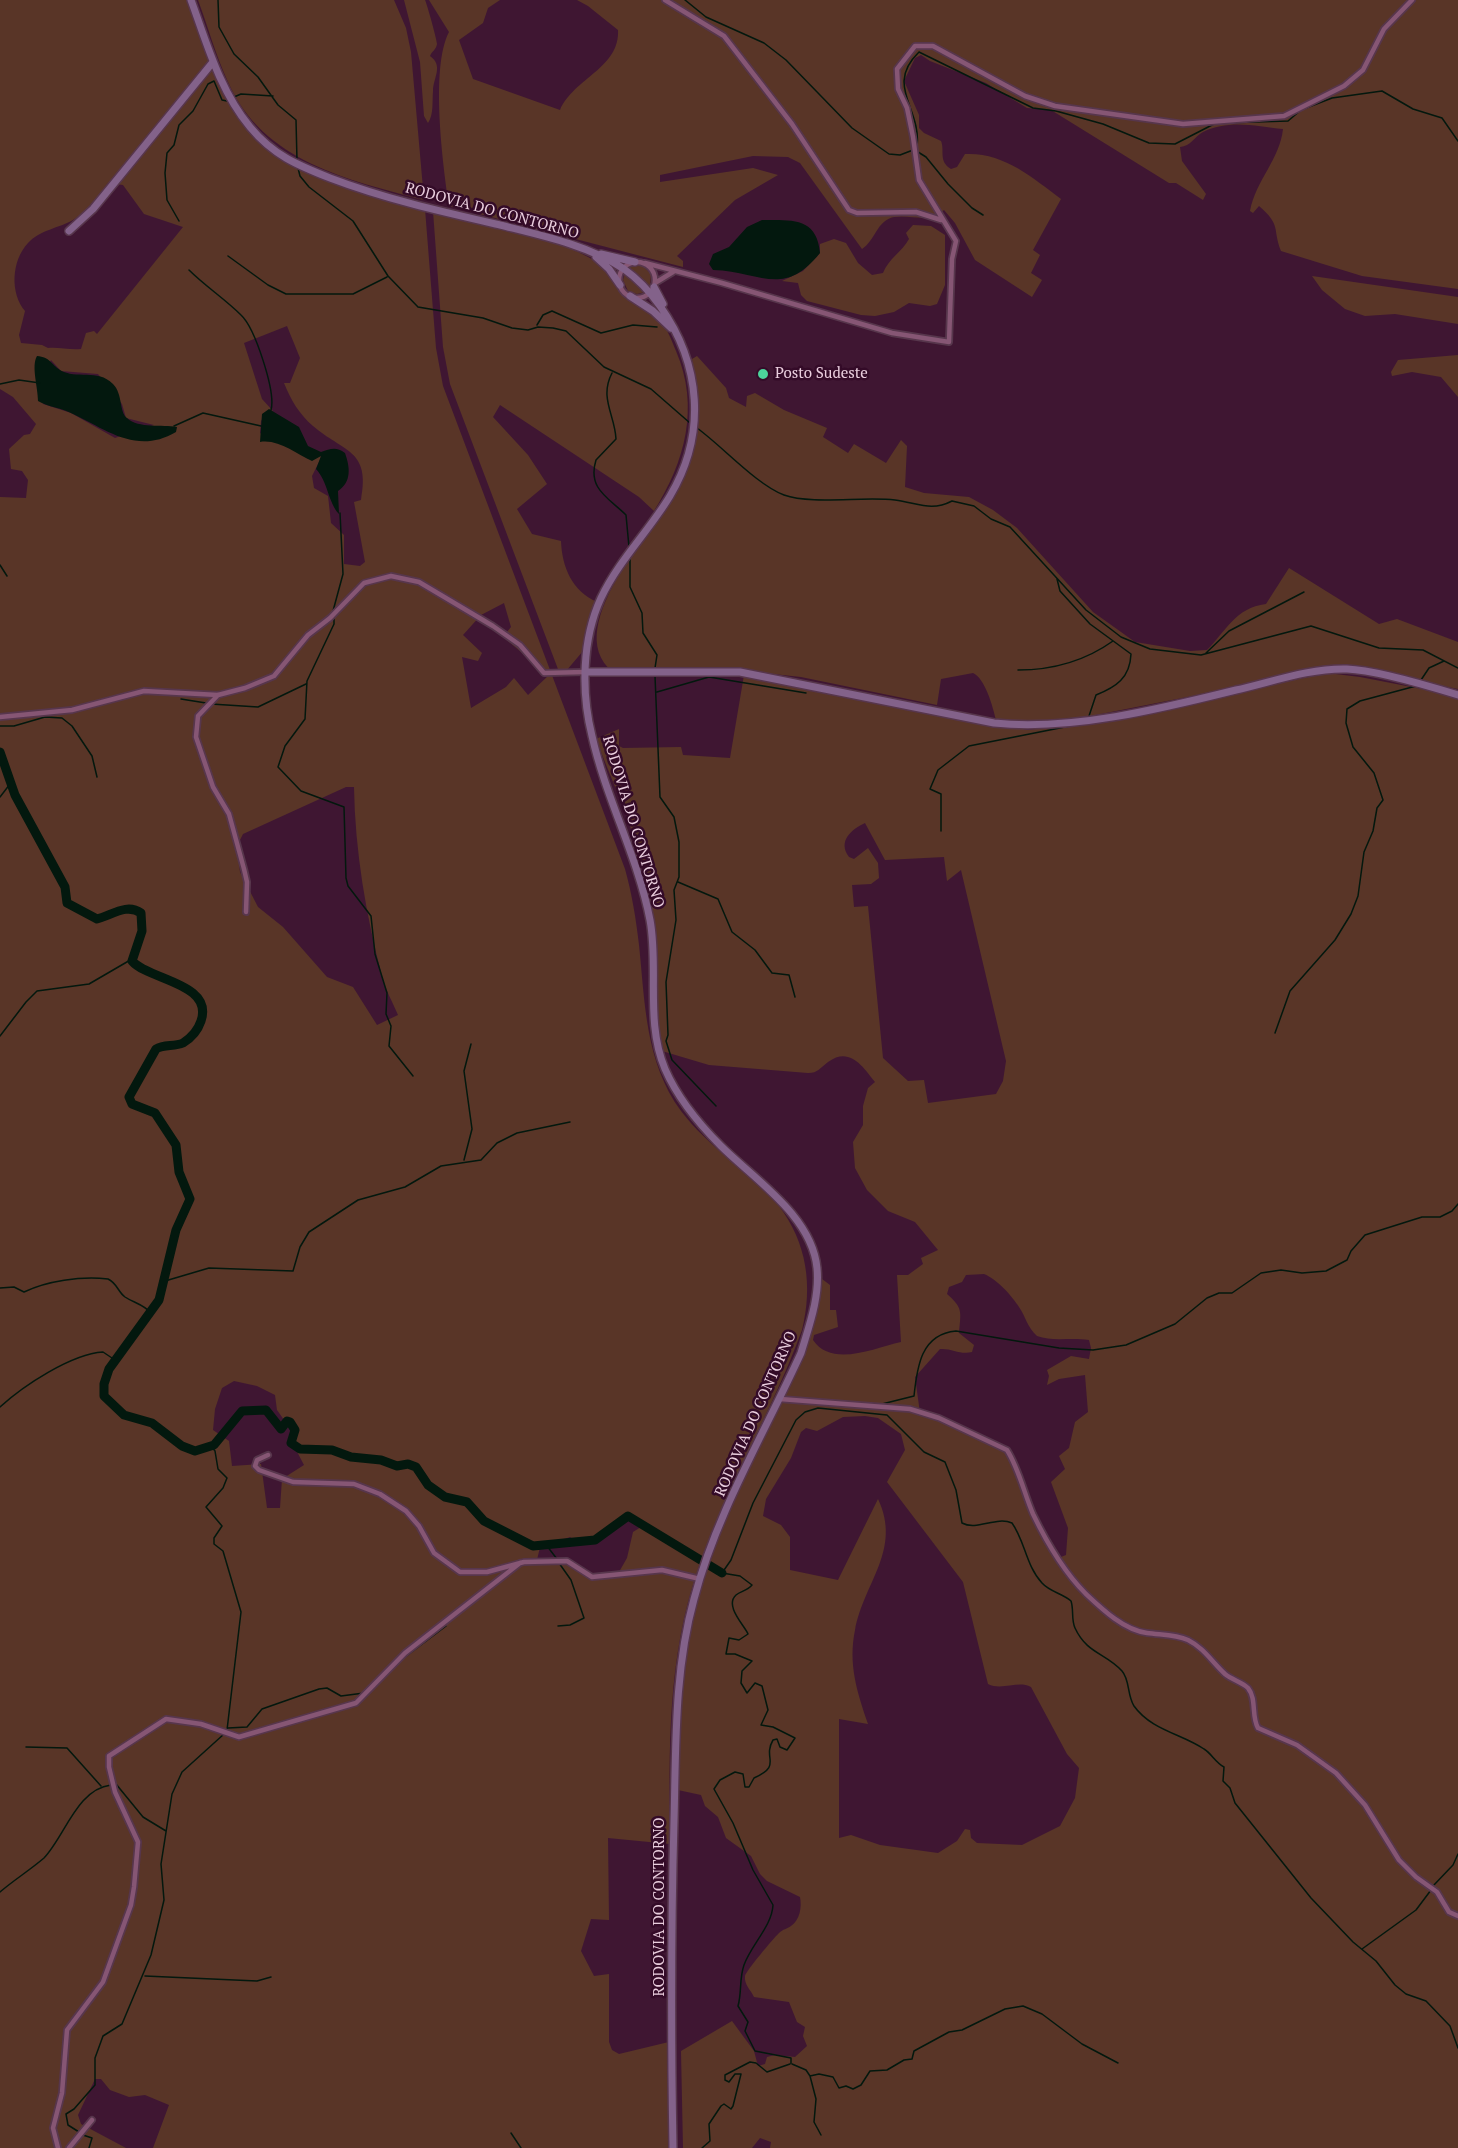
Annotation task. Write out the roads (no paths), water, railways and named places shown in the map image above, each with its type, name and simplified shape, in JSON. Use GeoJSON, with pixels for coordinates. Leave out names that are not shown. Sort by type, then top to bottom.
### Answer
{"type":"FeatureCollection","features":[{"type":"Feature","properties":{"kind":"main road","name":"RODOVIA DO CONTORNO"},"geometry":{"type":"LineString","coordinates":[[191,0],[213,62],[233,104],[251,129],[290,162],[356,188],[533,233],[592,253],[623,268],[653,288],[688,358],[695,385],[694,433],[686,464],[670,496],[614,575],[599,601],[589,635],[585,672],[591,733],[629,845],[650,923],[653,1011],[662,1064],[682,1103],[722,1147],[775,1193],[809,1241],[817,1264],[817,1287],[811,1322],[801,1353],[737,1489],[700,1579],[684,1643],[676,1714],[673,1870],[673,2148]]}},
{"type":"Feature","properties":{"kind":"main road"},"geometry":{"type":"LineString","coordinates":[[69,231],[93,209],[213,62]]}},
{"type":"Feature","properties":{"kind":"main road"},"geometry":{"type":"LineString","coordinates":[[592,253],[635,262]]}},
{"type":"Feature","properties":{"kind":"main road"},"geometry":{"type":"LineString","coordinates":[[592,253],[609,268],[620,285]]}},
{"type":"Feature","properties":{"kind":"main road"},"geometry":{"type":"LineString","coordinates":[[630,297],[653,311],[677,333]]}},
{"type":"Feature","properties":{"kind":"main road"},"geometry":{"type":"LineString","coordinates":[[585,672],[740,672],[994,723],[1021,726],[1107,717],[1233,691],[1310,672],[1348,669],[1458,695]]}},
{"type":"Feature","properties":{"kind":"street"},"geometry":{"type":"LineString","coordinates":[[665,0],[724,36],[792,124],[849,210],[857,213],[916,212],[941,220]]}},
{"type":"Feature","properties":{"kind":"street"},"geometry":{"type":"LineString","coordinates":[[672,272],[641,298],[630,297],[620,285],[623,268],[635,262],[645,263],[892,333],[949,342],[952,258],[956,241],[941,220],[919,180],[911,127],[898,89],[897,69],[915,46],[933,46],[1025,96],[1055,106],[1124,118],[1183,124],[1284,116],[1344,86],[1363,70],[1384,29],[1412,0]]}},
{"type":"Feature","properties":{"kind":"street"},"geometry":{"type":"LineString","coordinates":[[645,263],[653,271],[653,288]]}},
{"type":"Feature","properties":{"kind":"street"},"geometry":{"type":"LineString","coordinates":[[0,717],[72,710],[144,691],[218,695],[245,688],[274,676],[308,635],[330,618],[364,583],[392,576],[419,582],[493,626],[520,645],[544,673],[585,672]]}},
{"type":"Feature","properties":{"kind":"street"},"geometry":{"type":"LineString","coordinates":[[218,695],[198,716],[196,737],[213,787],[229,814],[244,868],[246,912]]}},
{"type":"Feature","properties":{"kind":"street"},"geometry":{"type":"LineString","coordinates":[[780,1399],[910,1409],[939,1418],[1007,1450],[1039,1524],[1069,1573],[1086,1593],[1115,1619],[1131,1628],[1145,1633],[1174,1635],[1189,1641],[1211,1656],[1225,1674],[1247,1687],[1252,1697],[1254,1717],[1258,1728],[1296,1745],[1336,1773],[1365,1806],[1399,1860],[1416,1877],[1437,1892],[1449,1912],[1458,1916]]}},
{"type":"Feature","properties":{"kind":"street"},"geometry":{"type":"LineString","coordinates":[[268,1455],[257,1461],[255,1466],[270,1475],[299,1483],[354,1484],[394,1502],[416,1521],[434,1553],[454,1570],[466,1574],[480,1573],[520,1563],[567,1562],[592,1577],[662,1570],[700,1579]]}},
{"type":"Feature","properties":{"kind":"street"},"geometry":{"type":"LineString","coordinates":[[58,2148],[53,2128],[62,2093],[67,2030],[103,1982],[131,1905],[134,1887],[138,1842],[115,1792],[109,1767],[109,1756],[166,1719],[201,1724],[239,1737],[356,1703],[411,1648],[520,1563]]}},
{"type":"Feature","properties":{"kind":"street"},"geometry":{"type":"LineString","coordinates":[[69,2148],[92,2120]]}},
{"type":"Feature","properties":{"kind":"waterway"},"geometry":{"type":"LineString","coordinates":[[218,0],[219,27],[234,54],[258,77],[278,105],[296,120],[297,161]]}},
{"type":"Feature","properties":{"kind":"waterway"},"geometry":{"type":"LineString","coordinates":[[685,0],[706,17],[764,43],[786,60],[852,128],[889,154],[900,155],[913,150]]}},
{"type":"Feature","properties":{"kind":"waterway"},"geometry":{"type":"LineString","coordinates":[[917,147],[917,133],[904,87],[909,64],[919,52],[1033,108],[1056,111],[1103,124],[1149,143],[1175,144],[1214,124]]}},
{"type":"Feature","properties":{"kind":"waterway"},"geometry":{"type":"LineString","coordinates":[[179,221],[167,200],[165,173],[167,153],[174,145],[179,125],[193,111],[208,84],[214,81],[222,100],[227,101]]}},
{"type":"Feature","properties":{"kind":"waterway"},"geometry":{"type":"LineString","coordinates":[[1222,123],[1288,121],[1301,110],[1332,98],[1382,91],[1413,109],[1442,118],[1458,141]]}},
{"type":"Feature","properties":{"kind":"waterway"},"geometry":{"type":"LineString","coordinates":[[234,97],[241,94],[273,96]]}},
{"type":"Feature","properties":{"kind":"waterway"},"geometry":{"type":"LineString","coordinates":[[918,152],[926,157],[972,208],[983,215]]}},
{"type":"Feature","properties":{"kind":"waterway"},"geometry":{"type":"LineString","coordinates":[[298,168],[300,176],[309,187],[353,221],[388,276],[418,307],[483,318],[512,328],[528,330],[538,327],[566,331],[604,367],[651,389],[690,423]]}},
{"type":"Feature","properties":{"kind":"waterway"},"geometry":{"type":"LineString","coordinates":[[228,256],[268,285],[286,294],[353,294],[387,277]]}},
{"type":"Feature","properties":{"kind":"waterway"},"geometry":{"type":"LineString","coordinates":[[189,270],[247,322],[258,346],[267,375],[272,401],[271,410]]}},
{"type":"Feature","properties":{"kind":"waterway"},"geometry":{"type":"LineString","coordinates":[[537,325],[543,315],[552,311],[601,333],[633,325],[657,327]]}},
{"type":"Feature","properties":{"kind":"waterway"},"geometry":{"type":"LineString","coordinates":[[612,373],[608,382],[607,399],[616,439],[596,460],[594,478],[601,492],[626,515],[629,547]]}},
{"type":"Feature","properties":{"kind":"waterway"},"geometry":{"type":"LineString","coordinates":[[0,384],[19,380],[40,383]]}},
{"type":"Feature","properties":{"kind":"waterway"},"geometry":{"type":"LineString","coordinates":[[174,426],[203,413],[261,426]]}},
{"type":"Feature","properties":{"kind":"waterway"},"geometry":{"type":"LineString","coordinates":[[697,428],[751,474],[784,495],[823,500],[895,500],[924,506],[937,506],[952,501],[974,506],[991,519],[1010,527],[1086,610],[1121,637],[1150,649],[1201,655],[1311,626],[1379,648],[1423,650],[1458,668]]}},
{"type":"Feature","properties":{"kind":"waterway"},"geometry":{"type":"LineString","coordinates":[[333,611],[343,574],[340,513]]}},
{"type":"Feature","properties":{"kind":"waterway"},"geometry":{"type":"LineString","coordinates":[[630,555],[630,587],[642,613],[643,633],[657,655],[655,668]]}},
{"type":"Feature","properties":{"kind":"waterway"},"geometry":{"type":"LineString","coordinates":[[0,565],[7,576]]}},
{"type":"Feature","properties":{"kind":"waterway"},"geometry":{"type":"LineString","coordinates":[[1057,579],[1060,591],[1090,624],[1131,654],[1125,675],[1116,685],[1096,695],[1089,716]]}},
{"type":"Feature","properties":{"kind":"waterway"},"geometry":{"type":"LineString","coordinates":[[1206,653],[1229,631],[1304,592]]}},
{"type":"Feature","properties":{"kind":"waterway"},"geometry":{"type":"LineString","coordinates":[[334,616],[334,624],[307,681],[305,719],[285,746],[278,767],[301,791],[344,807],[346,878],[348,886],[371,916],[375,954],[387,993],[386,1014],[391,1026],[389,1046],[413,1076]]}},
{"type":"Feature","properties":{"kind":"waterway"},"geometry":{"type":"LineString","coordinates":[[1018,670],[1068,663],[1091,654],[1113,641]]}},
{"type":"Feature","properties":{"kind":"waterway"},"geometry":{"type":"LineString","coordinates":[[1421,680],[1429,668],[1444,661]]}},
{"type":"Feature","properties":{"kind":"waterway"},"geometry":{"type":"LineString","coordinates":[[655,676],[660,797],[674,817],[679,842],[679,877],[674,890],[676,920],[666,982],[668,1035],[666,1041],[672,1060],[716,1106]]}},
{"type":"Feature","properties":{"kind":"waterway"},"geometry":{"type":"LineString","coordinates":[[657,692],[709,677],[806,693]]}},
{"type":"Feature","properties":{"kind":"waterway"},"geometry":{"type":"LineString","coordinates":[[211,704],[258,707],[306,684]]}},
{"type":"Feature","properties":{"kind":"waterway"},"geometry":{"type":"LineString","coordinates":[[1275,1033],[1290,991],[1335,940],[1351,914],[1358,896],[1364,852],[1373,831],[1377,808],[1383,800],[1374,773],[1353,747],[1346,723],[1347,709],[1360,701],[1416,686]]}},
{"type":"Feature","properties":{"kind":"waterway"},"geometry":{"type":"LineString","coordinates":[[181,699],[206,703]]}},
{"type":"Feature","properties":{"kind":"waterway"},"geometry":{"type":"LineString","coordinates":[[0,726],[14,726],[45,717],[62,718],[72,726],[92,756],[97,777]]}},
{"type":"Feature","properties":{"kind":"waterway"},"geometry":{"type":"LineString","coordinates":[[941,831],[941,794],[930,789],[938,770],[969,746],[1085,723]]}},
{"type":"Feature","properties":{"kind":"waterway"},"geometry":{"type":"LineString","coordinates":[[0,752],[15,795],[65,887],[67,903],[97,919],[125,909],[141,913],[142,931],[132,961],[151,973],[189,990],[198,998],[202,1008],[201,1021],[196,1031],[183,1043],[156,1049],[129,1097],[132,1104],[155,1113],[176,1145],[179,1172],[190,1199],[176,1230],[159,1300],[109,1369],[104,1384],[104,1396],[124,1415],[152,1423],[182,1446],[195,1451],[214,1445],[242,1411],[266,1410],[281,1429],[287,1421],[290,1422],[295,1430],[291,1443],[300,1449],[332,1450],[351,1457],[381,1460],[397,1466],[408,1464],[416,1467],[428,1485],[445,1497],[467,1502],[484,1521],[533,1546],[595,1540],[628,1516],[722,1573]]}},
{"type":"Feature","properties":{"kind":"waterway"},"geometry":{"type":"LineString","coordinates":[[0,797],[10,784]]}},
{"type":"Feature","properties":{"kind":"waterway"},"geometry":{"type":"LineString","coordinates":[[678,882],[718,899],[732,932],[755,950],[772,973],[789,975],[795,997]]}},
{"type":"Feature","properties":{"kind":"waterway"},"geometry":{"type":"LineString","coordinates":[[0,1036],[37,991],[89,984],[132,959]]}},
{"type":"Feature","properties":{"kind":"waterway"},"geometry":{"type":"LineString","coordinates":[[464,1160],[472,1129],[464,1071],[471,1044]]}},
{"type":"Feature","properties":{"kind":"waterway"},"geometry":{"type":"LineString","coordinates":[[165,1281],[209,1268],[293,1271],[300,1247],[309,1232],[358,1200],[405,1187],[441,1166],[481,1160],[497,1143],[517,1133],[570,1122]]}},
{"type":"Feature","properties":{"kind":"waterway"},"geometry":{"type":"LineString","coordinates":[[882,1404],[914,1396],[919,1363],[923,1354],[928,1345],[944,1333],[956,1331],[1059,1348],[1093,1350],[1126,1345],[1175,1324],[1207,1298],[1219,1293],[1232,1293],[1261,1273],[1281,1270],[1302,1273],[1326,1271],[1347,1260],[1351,1251],[1365,1235],[1422,1217],[1440,1217],[1452,1211],[1458,1204]]}},
{"type":"Feature","properties":{"kind":"waterway"},"geometry":{"type":"LineString","coordinates":[[0,1288],[14,1287],[24,1292],[64,1280],[108,1279],[125,1297],[151,1313]]}},
{"type":"Feature","properties":{"kind":"waterway"},"geometry":{"type":"LineString","coordinates":[[0,1407],[48,1372],[77,1358],[103,1352],[115,1360]]}},
{"type":"Feature","properties":{"kind":"waterway"},"geometry":{"type":"LineString","coordinates":[[791,2063],[791,2058],[755,2051],[745,2031],[748,2022],[738,2006],[742,1970],[769,1920],[773,1905],[753,1870],[733,1823],[714,1789],[720,1780],[735,1772],[743,1774],[745,1787],[749,1787],[754,1778],[768,1769],[769,1752],[773,1740],[777,1739],[780,1747],[787,1750],[795,1738],[773,1727],[761,1725],[768,1710],[762,1686],[755,1683],[747,1693],[741,1683],[742,1671],[752,1661],[735,1654],[726,1654],[729,1638],[739,1640],[748,1634],[736,1616],[732,1605],[736,1595],[752,1585],[740,1576],[722,1573],[731,1560],[753,1503],[796,1420],[805,1412],[818,1408],[887,1415],[924,1452],[945,1462],[956,1490],[962,1523],[968,1525],[1000,1521],[1012,1523],[1037,1576],[1045,1586],[1071,1601],[1074,1625],[1080,1637],[1091,1648],[1116,1665],[1125,1675],[1134,1706],[1149,1721],[1204,1749],[1224,1767],[1223,1781],[1230,1788],[1235,1803],[1311,1898],[1353,1942],[1376,1961],[1395,1985],[1406,1994],[1426,2001],[1450,2026],[1458,2048]]}},
{"type":"Feature","properties":{"kind":"waterway"},"geometry":{"type":"LineString","coordinates":[[211,1446],[215,1451],[218,1469],[227,1478],[223,1488],[206,1507],[222,1526],[214,1538],[214,1544],[223,1551],[241,1612],[227,1730]]}},
{"type":"Feature","properties":{"kind":"waterway"},"geometry":{"type":"LineString","coordinates":[[547,1546],[557,1559]]}},
{"type":"Feature","properties":{"kind":"waterway"},"geometry":{"type":"LineString","coordinates":[[558,1626],[570,1625],[584,1618],[571,1580],[559,1563]]}},
{"type":"Feature","properties":{"kind":"waterway"},"geometry":{"type":"LineString","coordinates":[[401,1660],[446,1626]]}},
{"type":"Feature","properties":{"kind":"waterway"},"geometry":{"type":"LineString","coordinates":[[228,1728],[247,1727],[262,1709],[319,1689],[327,1688],[341,1696],[364,1693]]}},
{"type":"Feature","properties":{"kind":"waterway"},"geometry":{"type":"LineString","coordinates":[[79,2132],[68,2125],[66,2114],[74,2109],[95,2085],[95,2058],[103,2036],[122,2024],[151,1955],[164,1900],[161,1864],[172,1794],[182,1772],[224,1734]]}},
{"type":"Feature","properties":{"kind":"waterway"},"geometry":{"type":"LineString","coordinates":[[26,1747],[67,1748],[101,1786]]}},
{"type":"Feature","properties":{"kind":"waterway"},"geometry":{"type":"LineString","coordinates":[[116,1784],[143,1817],[166,1831]]}},
{"type":"Feature","properties":{"kind":"waterway"},"geometry":{"type":"LineString","coordinates":[[0,1892],[44,1858],[80,1804],[89,1795],[99,1788],[111,1785]]}},
{"type":"Feature","properties":{"kind":"waterway"},"geometry":{"type":"LineString","coordinates":[[1433,1886],[1453,1865],[1458,1854]]}},
{"type":"Feature","properties":{"kind":"waterway"},"geometry":{"type":"LineString","coordinates":[[1362,1949],[1416,1910],[1431,1890]]}},
{"type":"Feature","properties":{"kind":"waterway"},"geometry":{"type":"LineString","coordinates":[[145,1976],[257,1981],[271,1977]]}},
{"type":"Feature","properties":{"kind":"waterway"},"geometry":{"type":"LineString","coordinates":[[810,2076],[819,2074],[833,2077],[839,2088],[846,2086],[853,2089],[861,2085],[870,2071],[887,2070],[904,2060],[912,2059],[914,2051],[949,2032],[962,2030],[1005,2009],[1023,2006],[1042,2014],[1082,2044],[1118,2063]]}},
{"type":"Feature","properties":{"kind":"waterway"},"geometry":{"type":"LineString","coordinates":[[702,2148],[710,2141],[709,2124],[721,2106],[724,2104],[731,2109],[733,2106],[741,2074],[735,2074],[729,2082],[725,2080],[725,2075],[750,2062],[756,2063],[767,2072],[790,2064]]}},
{"type":"Feature","properties":{"kind":"waterway"},"geometry":{"type":"LineString","coordinates":[[792,2064],[806,2070],[810,2076],[816,2099],[814,2122],[821,2135]]}},
{"type":"Feature","properties":{"kind":"waterway"},"geometry":{"type":"LineString","coordinates":[[511,2133],[521,2148]]}},
{"type":"Feature","properties":{"kind":"waterway"},"geometry":{"type":"LineString","coordinates":[[83,2135],[92,2138],[89,2148]]}},
{"type":"Feature","properties":{"kind":"place","name":"Posto Sudeste"},"geometry":{"type":"Point","coordinates":[763,374]}}]}
